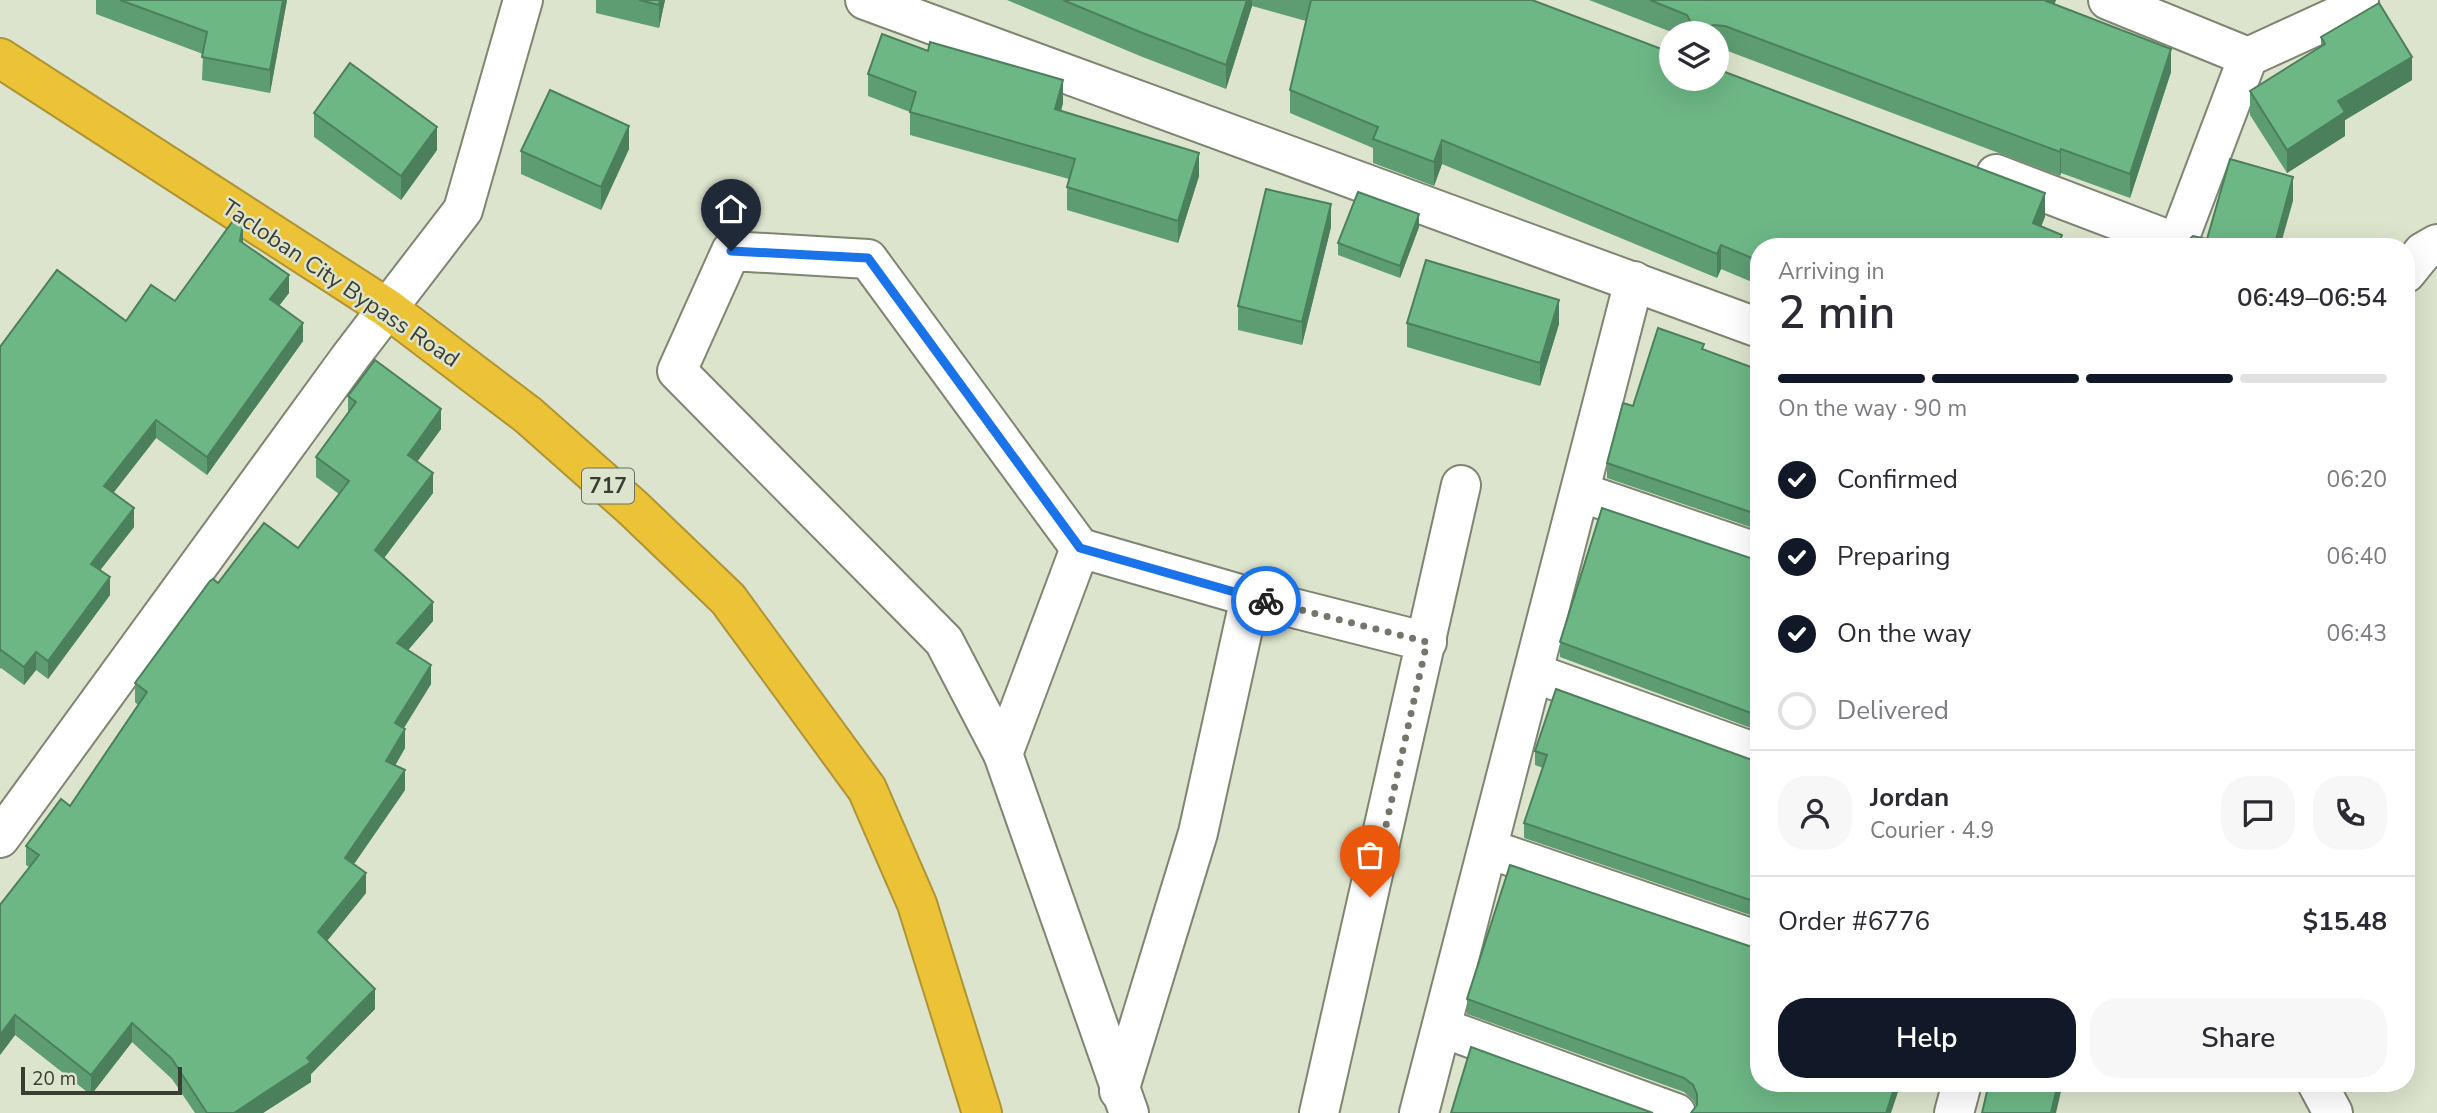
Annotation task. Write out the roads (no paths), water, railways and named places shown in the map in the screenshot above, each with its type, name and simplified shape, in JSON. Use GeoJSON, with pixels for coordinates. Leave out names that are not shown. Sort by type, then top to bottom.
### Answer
{"type":"FeatureCollection","features":[{"type":"Feature","properties":{"kind":"highway","name":"Tacloban City Bypass Road"},"geometry":{"type":"LineString","coordinates":[[0,58],[387,309],[528,415],[633,508],[728,599],[806,701],[867,789],[917,904],[982,1113]]}},
{"type":"Feature","properties":{"kind":"street"},"geometry":{"type":"LineString","coordinates":[[0,838],[387,309],[463,211],[523,0]]}},
{"type":"Feature","properties":{"kind":"street"},"geometry":{"type":"LineString","coordinates":[[865,0],[1750,325]]}},
{"type":"Feature","properties":{"kind":"street"},"geometry":{"type":"LineString","coordinates":[[2110,0],[2248,57]]}},
{"type":"Feature","properties":{"kind":"street"},"geometry":{"type":"LineString","coordinates":[[2180,238],[2248,57],[2344,13],[2359,0]]}},
{"type":"Feature","properties":{"kind":"street"},"geometry":{"type":"LineString","coordinates":[[1960,161],[2159,238]]}},
{"type":"Feature","properties":{"kind":"street"},"geometry":{"type":"LineString","coordinates":[[2415,262],[2423,252],[2437,244]]}},
{"type":"Feature","properties":{"kind":"street"},"geometry":{"type":"LineString","coordinates":[[1124,1102],[1003,754],[944,641],[677,371],[731,251],[868,258],[1080,548],[1250,597],[1427,642]]}},
{"type":"Feature","properties":{"kind":"street"},"geometry":{"type":"LineString","coordinates":[[1419,1113],[1634,281]]}},
{"type":"Feature","properties":{"kind":"street"},"geometry":{"type":"LineString","coordinates":[[1319,1113],[1461,485]]}},
{"type":"Feature","properties":{"kind":"street"},"geometry":{"type":"LineString","coordinates":[[1580,492],[1750,550]]}},
{"type":"Feature","properties":{"kind":"street"},"geometry":{"type":"LineString","coordinates":[[1003,754],[1080,548]]}},
{"type":"Feature","properties":{"kind":"street"},"geometry":{"type":"LineString","coordinates":[[1124,1102],[1198,833],[1250,597]]}},
{"type":"Feature","properties":{"kind":"street"},"geometry":{"type":"LineString","coordinates":[[1534,673],[1750,751]]}},
{"type":"Feature","properties":{"kind":"street"},"geometry":{"type":"LineString","coordinates":[[1489,849],[1750,938]]}},
{"type":"Feature","properties":{"kind":"street"},"geometry":{"type":"LineString","coordinates":[[1443,1028],[1676,1113]]}},
{"type":"Feature","properties":{"kind":"street"},"geometry":{"type":"LineString","coordinates":[[1954,1113],[1960,1092]]}},
{"type":"Feature","properties":{"kind":"street"},"geometry":{"type":"LineString","coordinates":[[2321,1092],[2333,1113]]}}]}
